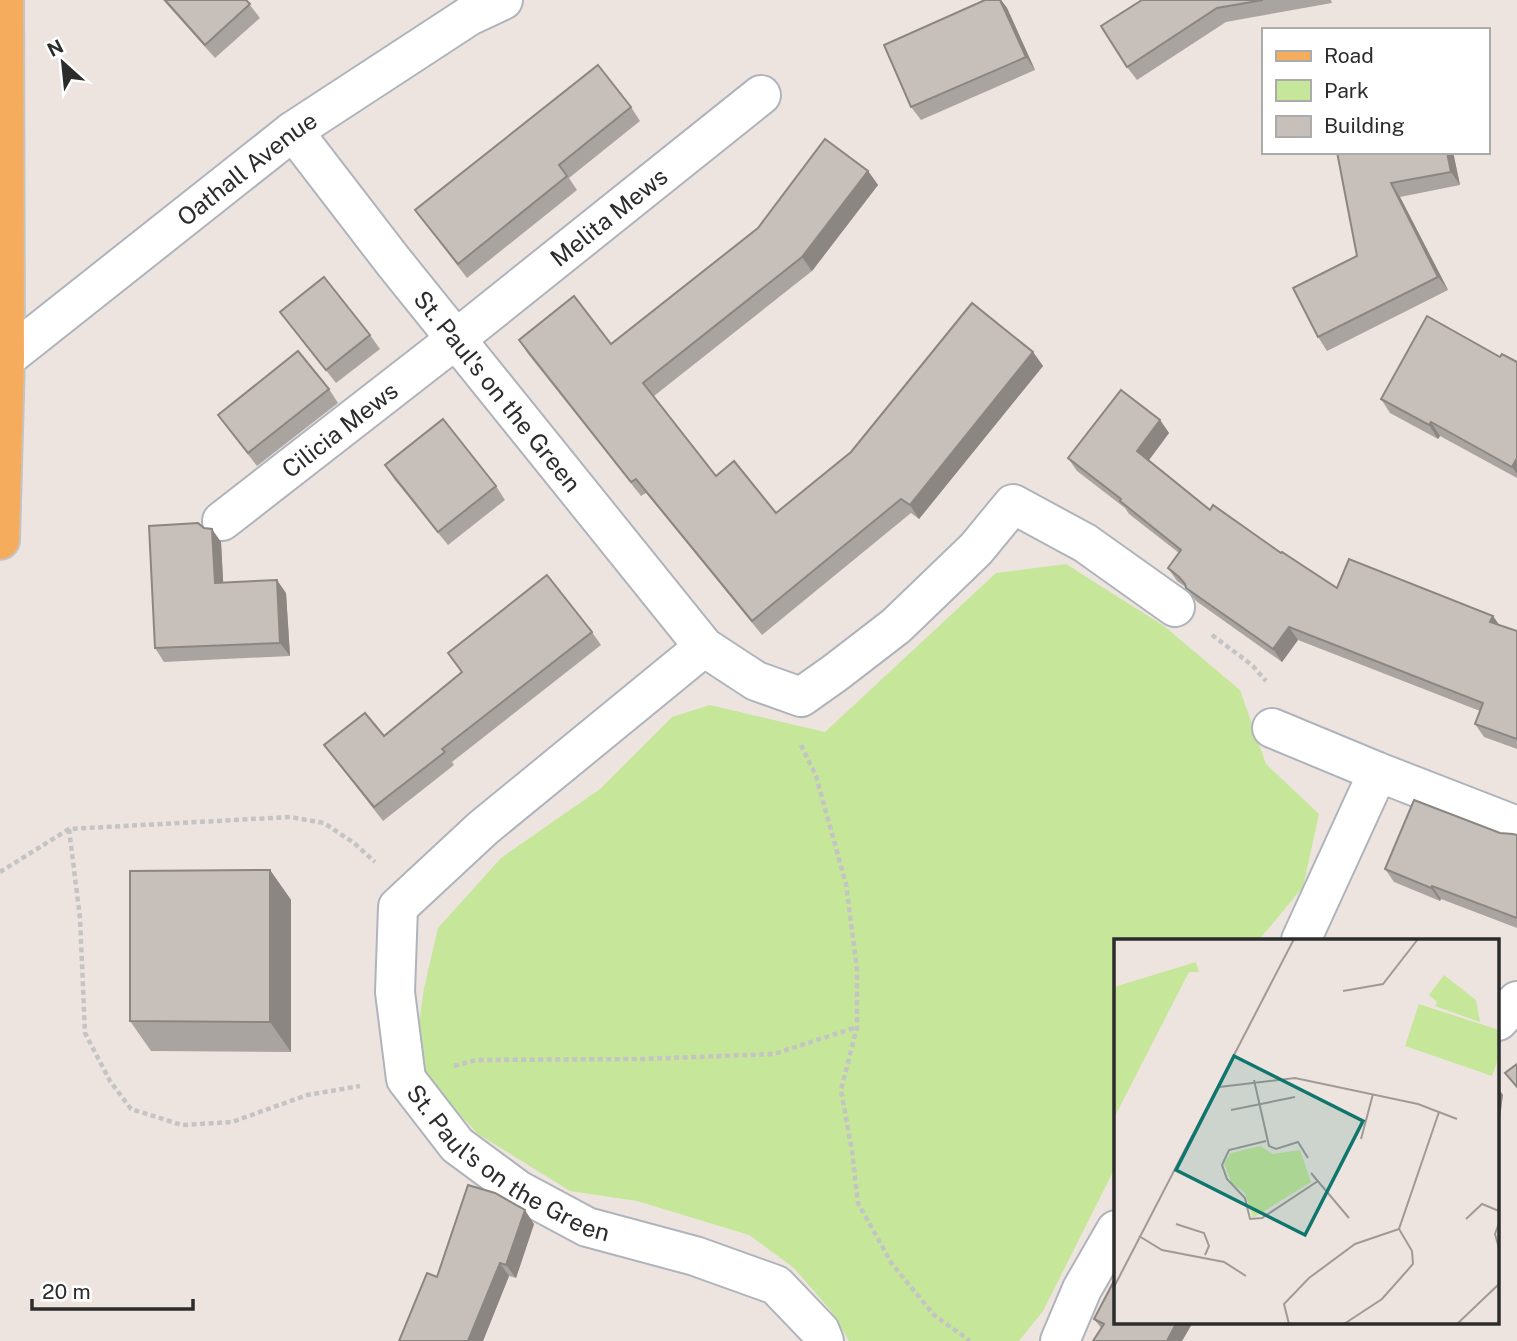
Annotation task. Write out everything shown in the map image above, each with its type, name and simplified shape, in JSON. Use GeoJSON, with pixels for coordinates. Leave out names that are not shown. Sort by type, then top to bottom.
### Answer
{"type":"FeatureCollection","features":[{"type":"Feature","properties":{"kind":"main road"},"geometry":{"type":"LineString","coordinates":[[0,540],[5,359],[4,0]]}},
{"type":"Feature","properties":{"kind":"street","name":"Oathall Avenue"},"geometry":{"type":"LineString","coordinates":[[5,359],[293,131],[469,16],[503,0]]}},
{"type":"Feature","properties":{"kind":"street","name":"Melita Mews"},"geometry":{"type":"LineString","coordinates":[[456,339],[761,95]]}},
{"type":"Feature","properties":{"kind":"street","name":"St. Paul's on the Green"},"geometry":{"type":"LineString","coordinates":[[293,131],[393,261],[704,647],[756,681],[801,696],[835,673],[906,616],[976,549],[1013,504],[1085,543],[1175,607]]}},
{"type":"Feature","properties":{"kind":"street","name":"Cilicia Mews"},"geometry":{"type":"LineString","coordinates":[[222,521],[456,339]]}},
{"type":"Feature","properties":{"kind":"street","name":"St. Paul's on the Green"},"geometry":{"type":"LineString","coordinates":[[704,647],[483,828],[398,907],[396,992],[406,1079],[457,1145],[518,1190],[587,1227],[695,1256],[776,1286],[820,1331],[824,1341]]}},
{"type":"Feature","properties":{"kind":"street"},"geometry":{"type":"LineString","coordinates":[[1272,728],[1517,826]]}},
{"type":"Feature","properties":{"kind":"street"},"geometry":{"type":"LineString","coordinates":[[1301,939],[1378,772]]}},
{"type":"Feature","properties":{"kind":"street"},"geometry":{"type":"LineString","coordinates":[[1500,1019],[1517,1001]]}},
{"type":"Feature","properties":{"kind":"street"},"geometry":{"type":"LineString","coordinates":[[1060,1341],[1082,1289],[1114,1233]]}},
{"type":"Feature","properties":{"kind":"path"},"geometry":{"type":"LineString","coordinates":[[1175,607],[1252,665],[1275,692],[1272,728]]}},
{"type":"Feature","properties":{"kind":"path"},"geometry":{"type":"LineString","coordinates":[[771,686],[816,776],[846,884],[857,970],[857,1027],[841,1090],[858,1203],[892,1264],[925,1305],[934,1315],[971,1341]]}},
{"type":"Feature","properties":{"kind":"path"},"geometry":{"type":"LineString","coordinates":[[0,872],[69,829],[290,817],[324,823],[354,842],[412,895]]}},
{"type":"Feature","properties":{"kind":"green space"},"geometry":{"type":"Polygon","coordinates":[[[1066,564],[1164,626],[1240,690],[1266,764],[1319,814],[1303,887],[1260,939],[1114,939],[1114,1170],[1043,1311],[1019,1341],[849,1341],[831,1311],[794,1268],[749,1235],[637,1201],[570,1191],[478,1134],[433,1086],[415,1052],[424,988],[438,928],[501,858],[600,789],[672,717],[710,705],[825,732],[996,573],[1066,564]]]}},
{"type":"Feature","properties":{"kind":"building"},"geometry":{"type":"Polygon","coordinates":[[[165,0],[246,0],[250,4],[205,45],[165,0]]]}},
{"type":"Feature","properties":{"kind":"building"},"geometry":{"type":"Polygon","coordinates":[[[985,0],[1000,0],[1026,57],[911,107],[884,45],[985,0]]]}},
{"type":"Feature","properties":{"kind":"building"},"geometry":{"type":"Polygon","coordinates":[[[1142,0],[1263,0],[1217,8],[1127,67],[1101,26],[1142,0]]]}},
{"type":"Feature","properties":{"kind":"building"},"geometry":{"type":"Polygon","coordinates":[[[598,65],[631,107],[559,165],[567,176],[458,264],[415,210],[598,65]]]}},
{"type":"Feature","properties":{"kind":"building"},"geometry":{"type":"Polygon","coordinates":[[[825,139],[868,171],[802,257],[643,383],[716,476],[734,461],[776,513],[851,452],[972,303],[1033,352],[910,505],[901,499],[752,621],[636,479],[631,482],[519,340],[574,296],[611,344],[758,228],[825,139]]]}},
{"type":"Feature","properties":{"kind":"building"},"geometry":{"type":"Polygon","coordinates":[[[1337,154],[1447,154],[1451,172],[1391,183],[1438,277],[1318,337],[1293,288],[1357,256],[1337,154]]]}},
{"type":"Feature","properties":{"kind":"building"},"geometry":{"type":"Polygon","coordinates":[[[324,277],[370,335],[326,370],[280,312],[324,277]]]}},
{"type":"Feature","properties":{"kind":"building"},"geometry":{"type":"Polygon","coordinates":[[[1427,316],[1500,357],[1502,354],[1517,362],[1517,458],[1512,467],[1431,422],[1429,425],[1381,399],[1427,316]]]}},
{"type":"Feature","properties":{"kind":"building"},"geometry":{"type":"Polygon","coordinates":[[[298,351],[329,389],[248,453],[218,415],[298,351]]]}},
{"type":"Feature","properties":{"kind":"building"},"geometry":{"type":"Polygon","coordinates":[[[1121,390],[1160,420],[1137,451],[1210,510],[1213,505],[1337,588],[1349,559],[1493,616],[1490,622],[1517,631],[1517,739],[1475,724],[1483,703],[1289,627],[1273,649],[1186,588],[1179,577],[1168,568],[1181,550],[1068,458],[1121,390]]]}},
{"type":"Feature","properties":{"kind":"building"},"geometry":{"type":"Polygon","coordinates":[[[443,419],[496,486],[438,532],[385,465],[443,419]]]}},
{"type":"Feature","properties":{"kind":"building"},"geometry":{"type":"Polygon","coordinates":[[[198,523],[204,528],[212,529],[215,583],[277,580],[280,643],[155,648],[149,526],[198,523]]]}},
{"type":"Feature","properties":{"kind":"building"},"geometry":{"type":"Polygon","coordinates":[[[547,575],[592,632],[442,749],[445,752],[374,807],[324,745],[365,713],[384,736],[462,672],[448,653],[547,575]]]}},
{"type":"Feature","properties":{"kind":"building"},"geometry":{"type":"Polygon","coordinates":[[[1414,800],[1500,833],[1517,835],[1517,918],[1385,869],[1414,800]]]}},
{"type":"Feature","properties":{"kind":"building"},"geometry":{"type":"Polygon","coordinates":[[[270,870],[270,1022],[130,1021],[130,871],[270,870]]]}},
{"type":"Feature","properties":{"kind":"building"},"geometry":{"type":"Polygon","coordinates":[[[1517,1064],[1517,1087],[1505,1073],[1517,1064]]]}},
{"type":"Feature","properties":{"kind":"building"},"geometry":{"type":"Polygon","coordinates":[[[468,1185],[495,1193],[525,1210],[506,1265],[500,1263],[468,1341],[399,1341],[427,1273],[437,1277],[468,1185]]]}},
{"type":"Feature","properties":{"kind":"building"},"geometry":{"type":"Polygon","coordinates":[[[1114,1281],[1114,1324],[1176,1324],[1167,1341],[1093,1341],[1104,1324],[1094,1319],[1114,1281]]]}}]}
